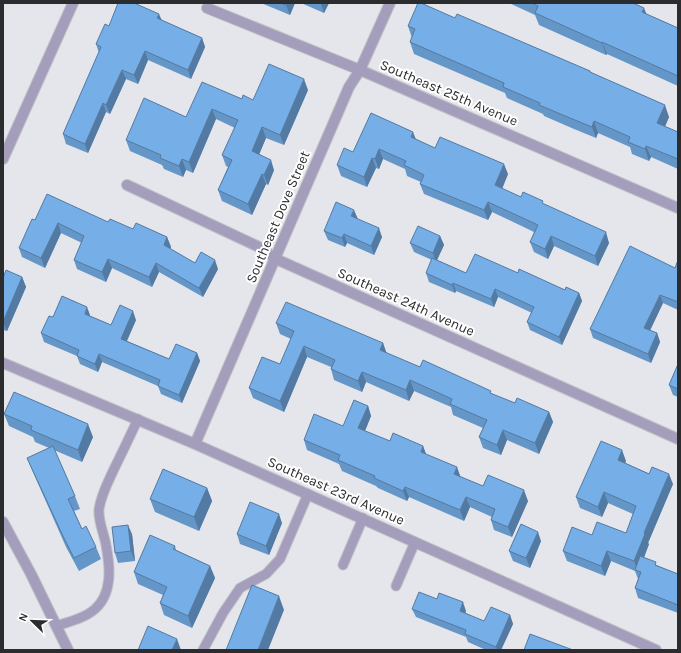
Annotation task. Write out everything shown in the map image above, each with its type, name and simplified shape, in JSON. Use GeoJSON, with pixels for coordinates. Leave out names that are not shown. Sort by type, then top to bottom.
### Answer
{"type":"FeatureCollection","features":[{"type":"Feature","properties":{"kind":"street"},"geometry":{"type":"LineString","coordinates":[[3,159],[73,3]]}},
{"type":"Feature","properties":{"kind":"street","name":"Southeast Dove Street"},"geometry":{"type":"LineString","coordinates":[[195,444],[349,87],[360,70],[390,3]]}},
{"type":"Feature","properties":{"kind":"street","name":"Southeast 25th Avenue"},"geometry":{"type":"LineString","coordinates":[[207,8],[360,70],[678,208]]}},
{"type":"Feature","properties":{"kind":"street","name":"Southeast 24th Avenue"},"geometry":{"type":"LineString","coordinates":[[126,185],[260,247],[276,259],[678,439]]}},
{"type":"Feature","properties":{"kind":"street","name":"Southeast 23rd Avenue"},"geometry":{"type":"LineString","coordinates":[[3,363],[195,444],[656,650]]}},
{"type":"Feature","properties":{"kind":"street"},"geometry":{"type":"LineString","coordinates":[[3,522],[31,574],[68,650]]}},
{"type":"Feature","properties":{"kind":"lane"},"geometry":{"type":"LineString","coordinates":[[56,626],[81,618],[95,609],[102,601],[108,587],[110,569],[106,544],[99,519],[99,510],[105,488],[138,420]]}},
{"type":"Feature","properties":{"kind":"lane"},"geometry":{"type":"LineString","coordinates":[[203,650],[223,613],[240,588],[266,574],[280,559],[308,494]]}},
{"type":"Feature","properties":{"kind":"lane"},"geometry":{"type":"LineString","coordinates":[[343,565],[363,518]]}},
{"type":"Feature","properties":{"kind":"lane"},"geometry":{"type":"LineString","coordinates":[[396,586],[415,542]]}},
{"type":"Feature","properties":{"kind":"building"},"geometry":{"type":"Polygon","coordinates":[[[118,3],[134,3],[159,14],[157,18],[202,38],[188,70],[145,51],[134,75],[122,70],[106,105],[103,103],[85,144],[63,134],[101,47],[96,44],[105,24],[109,26],[118,3]]]}},
{"type":"Feature","properties":{"kind":"building"},"geometry":{"type":"Polygon","coordinates":[[[418,3],[455,18],[457,14],[665,105],[657,123],[678,132],[678,159],[646,146],[645,149],[628,142],[630,137],[594,121],[592,127],[539,105],[540,103],[503,87],[504,83],[410,42],[415,29],[408,26],[418,3]]]}},
{"type":"Feature","properties":{"kind":"building"},"geometry":{"type":"Polygon","coordinates":[[[532,3],[633,3],[644,8],[642,12],[678,28],[678,76],[535,13],[538,6],[532,3]]]}},
{"type":"Feature","properties":{"kind":"building"},"geometry":{"type":"Polygon","coordinates":[[[269,64],[304,79],[280,135],[262,127],[252,151],[271,160],[264,175],[262,174],[248,204],[218,190],[232,160],[222,155],[238,120],[212,109],[189,162],[182,159],[179,166],[160,158],[161,155],[126,140],[144,98],[186,117],[202,82],[242,99],[243,95],[253,100],[269,64]]]}},
{"type":"Feature","properties":{"kind":"building"},"geometry":{"type":"Polygon","coordinates":[[[371,113],[413,132],[411,137],[435,148],[440,137],[504,164],[495,185],[521,197],[523,192],[543,201],[542,203],[606,232],[595,256],[551,236],[545,249],[530,242],[538,225],[488,202],[484,210],[420,184],[424,175],[404,165],[406,161],[379,149],[375,159],[372,158],[364,177],[337,165],[344,148],[353,152],[371,113]]]}},
{"type":"Feature","properties":{"kind":"building"},"geometry":{"type":"Polygon","coordinates":[[[47,194],[108,222],[110,219],[133,229],[136,223],[167,237],[164,245],[195,263],[201,252],[215,260],[199,288],[156,263],[149,277],[108,259],[102,272],[74,260],[84,236],[58,223],[41,258],[19,248],[32,219],[35,220],[47,194]]]}},
{"type":"Feature","properties":{"kind":"building"},"geometry":{"type":"Polygon","coordinates":[[[336,202],[354,210],[351,216],[379,228],[371,246],[344,234],[342,238],[324,231],[336,202]]]}},
{"type":"Feature","properties":{"kind":"building"},"geometry":{"type":"Polygon","coordinates":[[[418,226],[440,236],[433,253],[410,243],[418,226]]]}},
{"type":"Feature","properties":{"kind":"building"},"geometry":{"type":"Polygon","coordinates":[[[630,246],[675,268],[678,260],[678,302],[660,295],[644,328],[657,333],[648,354],[590,329],[630,246]]]}},
{"type":"Feature","properties":{"kind":"building"},"geometry":{"type":"Polygon","coordinates":[[[475,254],[518,273],[519,269],[565,290],[566,287],[579,293],[559,337],[527,322],[534,307],[495,289],[491,299],[453,283],[452,285],[426,273],[432,258],[466,273],[475,254]]]}},
{"type":"Feature","properties":{"kind":"building"},"geometry":{"type":"Polygon","coordinates":[[[6,270],[22,277],[3,322],[3,278],[6,270]]]}},
{"type":"Feature","properties":{"kind":"building"},"geometry":{"type":"Polygon","coordinates":[[[62,296],[87,307],[85,314],[111,325],[120,305],[133,311],[121,339],[169,359],[176,344],[197,353],[179,395],[158,386],[160,380],[99,354],[95,364],[77,356],[79,350],[41,333],[49,316],[53,317],[62,296]]]}},
{"type":"Feature","properties":{"kind":"building"},"geometry":{"type":"Polygon","coordinates":[[[286,302],[383,343],[380,350],[420,367],[423,360],[491,391],[490,393],[515,403],[517,398],[549,412],[535,443],[503,430],[497,445],[479,437],[487,420],[450,404],[452,399],[410,380],[406,390],[362,372],[358,381],[331,369],[335,360],[304,346],[280,401],[249,388],[262,357],[280,364],[294,331],[276,323],[286,302]]]}},
{"type":"Feature","properties":{"kind":"building"},"geometry":{"type":"Polygon","coordinates":[[[678,364],[678,389],[669,385],[678,364]]]}},
{"type":"Feature","properties":{"kind":"building"},"geometry":{"type":"Polygon","coordinates":[[[14,392],[88,424],[78,450],[31,430],[32,426],[4,414],[14,392]]]}},
{"type":"Feature","properties":{"kind":"building"},"geometry":{"type":"Polygon","coordinates":[[[354,400],[368,406],[358,428],[390,441],[393,433],[423,446],[421,452],[457,467],[454,474],[483,486],[488,475],[524,490],[508,527],[491,520],[495,509],[466,497],[460,510],[405,487],[403,491],[374,478],[375,476],[338,460],[340,455],[304,440],[314,414],[343,426],[354,400]]]}},
{"type":"Feature","properties":{"kind":"building"},"geometry":{"type":"Polygon","coordinates":[[[601,441],[622,450],[618,460],[649,474],[652,467],[669,474],[634,561],[607,551],[601,566],[563,551],[572,527],[592,535],[597,522],[626,533],[636,506],[604,492],[598,507],[576,497],[601,441]]]}},
{"type":"Feature","properties":{"kind":"building"},"geometry":{"type":"Polygon","coordinates":[[[53,446],[75,496],[68,499],[82,529],[86,526],[96,547],[74,558],[27,458],[53,446]]]}},
{"type":"Feature","properties":{"kind":"building"},"geometry":{"type":"Polygon","coordinates":[[[163,469],[207,488],[194,517],[150,499],[163,469]]]}},
{"type":"Feature","properties":{"kind":"building"},"geometry":{"type":"Polygon","coordinates":[[[250,502],[279,514],[266,546],[237,534],[250,502]]]}},
{"type":"Feature","properties":{"kind":"building"},"geometry":{"type":"Polygon","coordinates":[[[521,524],[538,532],[526,558],[509,551],[521,524]]]}},
{"type":"Feature","properties":{"kind":"building"},"geometry":{"type":"Polygon","coordinates":[[[128,525],[131,551],[115,553],[112,527],[128,525]]]}},
{"type":"Feature","properties":{"kind":"building"},"geometry":{"type":"Polygon","coordinates":[[[150,535],[175,546],[173,549],[210,566],[188,616],[160,603],[167,587],[134,572],[150,535]]]}},
{"type":"Feature","properties":{"kind":"building"},"geometry":{"type":"Polygon","coordinates":[[[640,556],[656,562],[655,565],[678,574],[678,605],[635,588],[641,572],[635,570],[640,556]]]}},
{"type":"Feature","properties":{"kind":"building"},"geometry":{"type":"Polygon","coordinates":[[[252,585],[279,596],[258,650],[226,650],[252,585]]]}},
{"type":"Feature","properties":{"kind":"building"},"geometry":{"type":"Polygon","coordinates":[[[419,592],[437,599],[439,593],[463,602],[460,611],[484,621],[491,607],[510,615],[496,647],[465,634],[466,630],[412,609],[419,592]]]}},
{"type":"Feature","properties":{"kind":"building"},"geometry":{"type":"Polygon","coordinates":[[[148,626],[177,639],[172,650],[138,650],[148,626]]]}},
{"type":"Feature","properties":{"kind":"building"},"geometry":{"type":"Polygon","coordinates":[[[530,634],[573,650],[524,650],[530,634]]]}}]}
